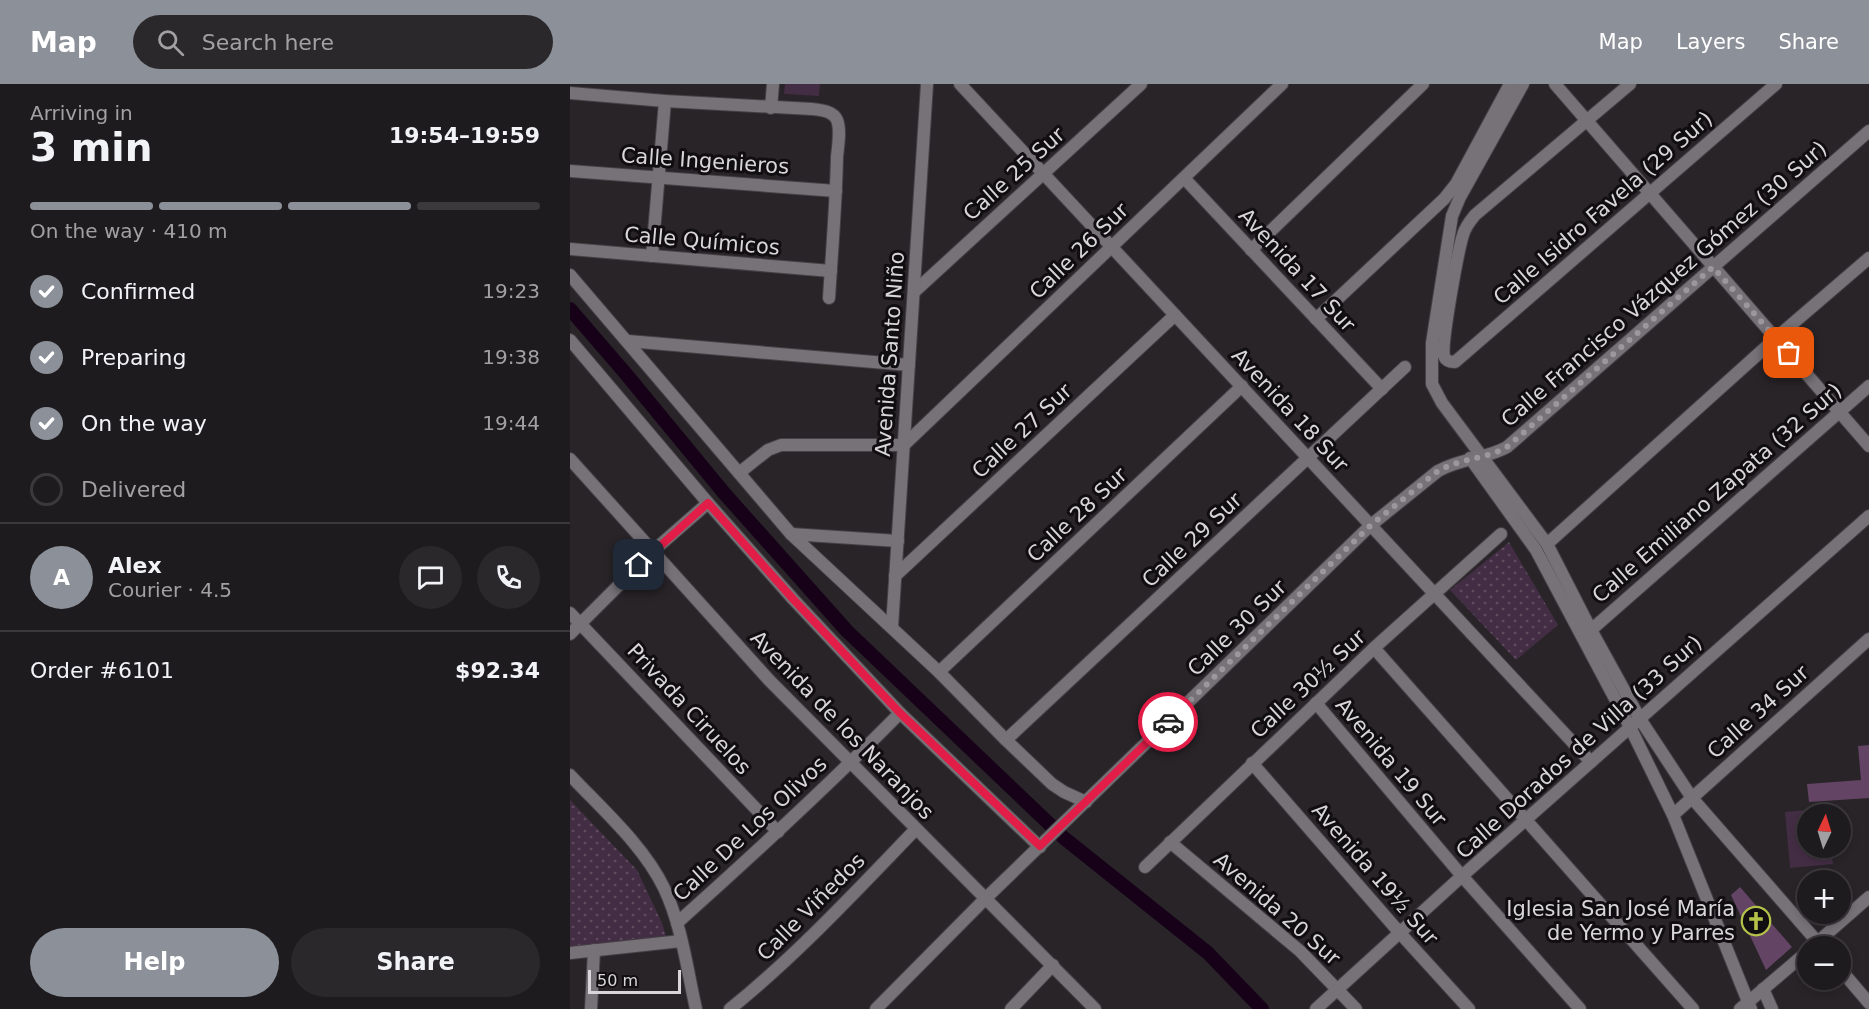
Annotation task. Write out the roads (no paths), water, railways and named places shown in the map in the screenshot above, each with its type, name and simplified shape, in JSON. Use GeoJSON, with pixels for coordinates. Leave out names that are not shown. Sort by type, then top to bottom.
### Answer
{"type":"FeatureCollection","features":[{"type":"Feature","properties":{"kind":"street"},"geometry":{"type":"LineString","coordinates":[[771,108],[773,84]]}},
{"type":"Feature","properties":{"kind":"street","name":"Avenida Santo Niño"},"geometry":{"type":"LineString","coordinates":[[892,627],[927,84]]}},
{"type":"Feature","properties":{"kind":"street","name":"Avenida 18 Sur"},"geometry":{"type":"LineString","coordinates":[[960,84],[1591,762]]}},
{"type":"Feature","properties":{"kind":"street","name":"Calle 25 Sur"},"geometry":{"type":"LineString","coordinates":[[914,292],[1141,84]]}},
{"type":"Feature","properties":{"kind":"street","name":"Calle 26 Sur"},"geometry":{"type":"LineString","coordinates":[[904,446],[1282,84]]}},
{"type":"Feature","properties":{"kind":"street"},"geometry":{"type":"LineString","coordinates":[[1251,250],[1423,84]]}},
{"type":"Feature","properties":{"kind":"street"},"geometry":{"type":"LineString","coordinates":[[1316,319],[1444,200],[1456,184],[1510,84]]}},
{"type":"Feature","properties":{"kind":"street"},"geometry":{"type":"LineString","coordinates":[[1523,84],[1460,197],[1452,216],[1432,343],[1432,384],[1475,457],[1536,550],[1635,723],[1692,798],[1809,936]]}},
{"type":"Feature","properties":{"kind":"street"},"geometry":{"type":"LineString","coordinates":[[1555,84],[1869,446]]}},
{"type":"Feature","properties":{"kind":"street"},"geometry":{"type":"LineString","coordinates":[[1588,121],[1630,84]]}},
{"type":"Feature","properties":{"kind":"street","name":"Calle Isidro Favela (29 Sur)"},"geometry":{"type":"LineString","coordinates":[[1588,121],[1474,215],[1467,225],[1446,330],[1443,353],[1445,359],[1455,362],[1776,84]]}},
{"type":"Feature","properties":{"kind":"street"},"geometry":{"type":"LineString","coordinates":[[570,93],[829,112],[837,120],[838,126],[829,298]]}},
{"type":"Feature","properties":{"kind":"street"},"geometry":{"type":"LineString","coordinates":[[652,256],[665,101]]}},
{"type":"Feature","properties":{"kind":"street","name":"Calle Francisco Vázquez Gómez (30 Sur)"},"geometry":{"type":"LineString","coordinates":[[1475,457],[1498,453],[1507,447],[1869,131]]}},
{"type":"Feature","properties":{"kind":"street","name":"Calle Ingenieros"},"geometry":{"type":"LineString","coordinates":[[570,171],[836,191]]}},
{"type":"Feature","properties":{"kind":"street","name":"Avenida 17 Sur"},"geometry":{"type":"LineString","coordinates":[[1184,178],[1382,389]]}},
{"type":"Feature","properties":{"kind":"street","name":"Calle Químicos"},"geometry":{"type":"LineString","coordinates":[[570,249],[831,271]]}},
{"type":"Feature","properties":{"kind":"street"},"geometry":{"type":"LineString","coordinates":[[1547,544],[1776,338],[1869,258]]}},
{"type":"Feature","properties":{"kind":"street"},"geometry":{"type":"LineString","coordinates":[[570,275],[791,534],[939,672],[1005,740],[1052,784],[1086,802]]}},
{"type":"Feature","properties":{"kind":"street","name":"Calle 27 Sur"},"geometry":{"type":"LineString","coordinates":[[895,576],[1175,315]]}},
{"type":"Feature","properties":{"kind":"street"},"geometry":{"type":"LineString","coordinates":[[570,340],[708,503],[793,599],[900,713],[1044,842]]}},
{"type":"Feature","properties":{"kind":"street"},"geometry":{"type":"LineString","coordinates":[[628,341],[909,365]]}},
{"type":"Feature","properties":{"kind":"street","name":"Calle 29 Sur"},"geometry":{"type":"LineString","coordinates":[[1005,740],[1405,367]]}},
{"type":"Feature","properties":{"kind":"street","name":"Calle 28 Sur"},"geometry":{"type":"LineString","coordinates":[[939,672],[1242,386]]}},
{"type":"Feature","properties":{"kind":"street","name":"Calle Emiliano Zapata (32 Sur)"},"geometry":{"type":"LineString","coordinates":[[1591,630],[1869,386]]}},
{"type":"Feature","properties":{"kind":"street"},"geometry":{"type":"LineString","coordinates":[[739,473],[774,446],[904,446]]}},
{"type":"Feature","properties":{"kind":"street"},"geometry":{"type":"LineString","coordinates":[[1475,457],[1547,544],[1591,630],[1635,723],[1746,1007],[1797,961]]}},
{"type":"Feature","properties":{"kind":"street","name":"Calle 30 Sur"},"geometry":{"type":"LineString","coordinates":[[876,1009],[985,899],[1371,525],[1438,471],[1450,464],[1475,457]]}},
{"type":"Feature","properties":{"kind":"street","name":"Avenida de los Naranjos"},"geometry":{"type":"LineString","coordinates":[[570,459],[770,680],[1095,1009]]}},
{"type":"Feature","properties":{"kind":"street"},"geometry":{"type":"LineString","coordinates":[[570,634],[653,550],[708,503]]}},
{"type":"Feature","properties":{"kind":"street","name":"Calle Dorados de Villa (33 Sur)"},"geometry":{"type":"LineString","coordinates":[[1316,1009],[1399,932],[1869,516]]}},
{"type":"Feature","properties":{"kind":"street"},"geometry":{"type":"LineString","coordinates":[[791,534],[897,541]]}},
{"type":"Feature","properties":{"kind":"street","name":"Calle 30½ Sur"},"geometry":{"type":"LineString","coordinates":[[1145,867],[1374,648],[1501,534]]}},
{"type":"Feature","properties":{"kind":"street","name":"Privada Ciruelos"},"geometry":{"type":"LineString","coordinates":[[570,613],[778,832]]}},
{"type":"Feature","properties":{"kind":"street","name":"Calle 34 Sur"},"geometry":{"type":"LineString","coordinates":[[1672,815],[1869,639]]}},
{"type":"Feature","properties":{"kind":"street"},"geometry":{"type":"LineString","coordinates":[[1374,648],[1693,1009]]}},
{"type":"Feature","properties":{"kind":"street","name":"Avenida 19 Sur"},"geometry":{"type":"LineString","coordinates":[[1316,703],[1462,876],[1580,1009]]}},
{"type":"Feature","properties":{"kind":"street","name":"Calle De Los Olivos"},"geometry":{"type":"LineString","coordinates":[[677,923],[778,832],[900,713]]}},
{"type":"Feature","properties":{"kind":"street","name":"Avenida 19½ Sur"},"geometry":{"type":"LineString","coordinates":[[1252,763],[1469,1009]]}},
{"type":"Feature","properties":{"kind":"street"},"geometry":{"type":"LineString","coordinates":[[570,775],[616,824],[656,873],[677,923],[696,1009]]}},
{"type":"Feature","properties":{"kind":"street","name":"Calle Viñedos"},"geometry":{"type":"LineString","coordinates":[[730,1009],[761,984],[805,942],[916,830]]}},
{"type":"Feature","properties":{"kind":"street","name":"Avenida 20 Sur"},"geometry":{"type":"LineString","coordinates":[[1170,842],[1300,951],[1356,1009]]}},
{"type":"Feature","properties":{"kind":"street"},"geometry":{"type":"LineString","coordinates":[[1827,936],[1869,897]]}},
{"type":"Feature","properties":{"kind":"street"},"geometry":{"type":"LineString","coordinates":[[570,953],[681,941]]}},
{"type":"Feature","properties":{"kind":"street"},"geometry":{"type":"LineString","coordinates":[[591,1009],[594,950]]}},
{"type":"Feature","properties":{"kind":"street"},"geometry":{"type":"LineString","coordinates":[[1011,1009],[1053,965]]}},
{"type":"Feature","properties":{"kind":"street"},"geometry":{"type":"LineString","coordinates":[[1851,982],[1869,1003]]}},
{"type":"Feature","properties":{"kind":"street"},"geometry":{"type":"LineString","coordinates":[[1763,990],[1772,1009]]}},
{"type":"Feature","properties":{"kind":"waterway"},"geometry":{"type":"LineString","coordinates":[[570,309],[724,493],[847,631],[1064,838],[1208,953],[1262,1009]]}},
{"type":"Feature","properties":{"kind":"place","name":"Iglesia San José María de Yermo y Parres"},"geometry":{"type":"Point","coordinates":[1756,921]}}]}
